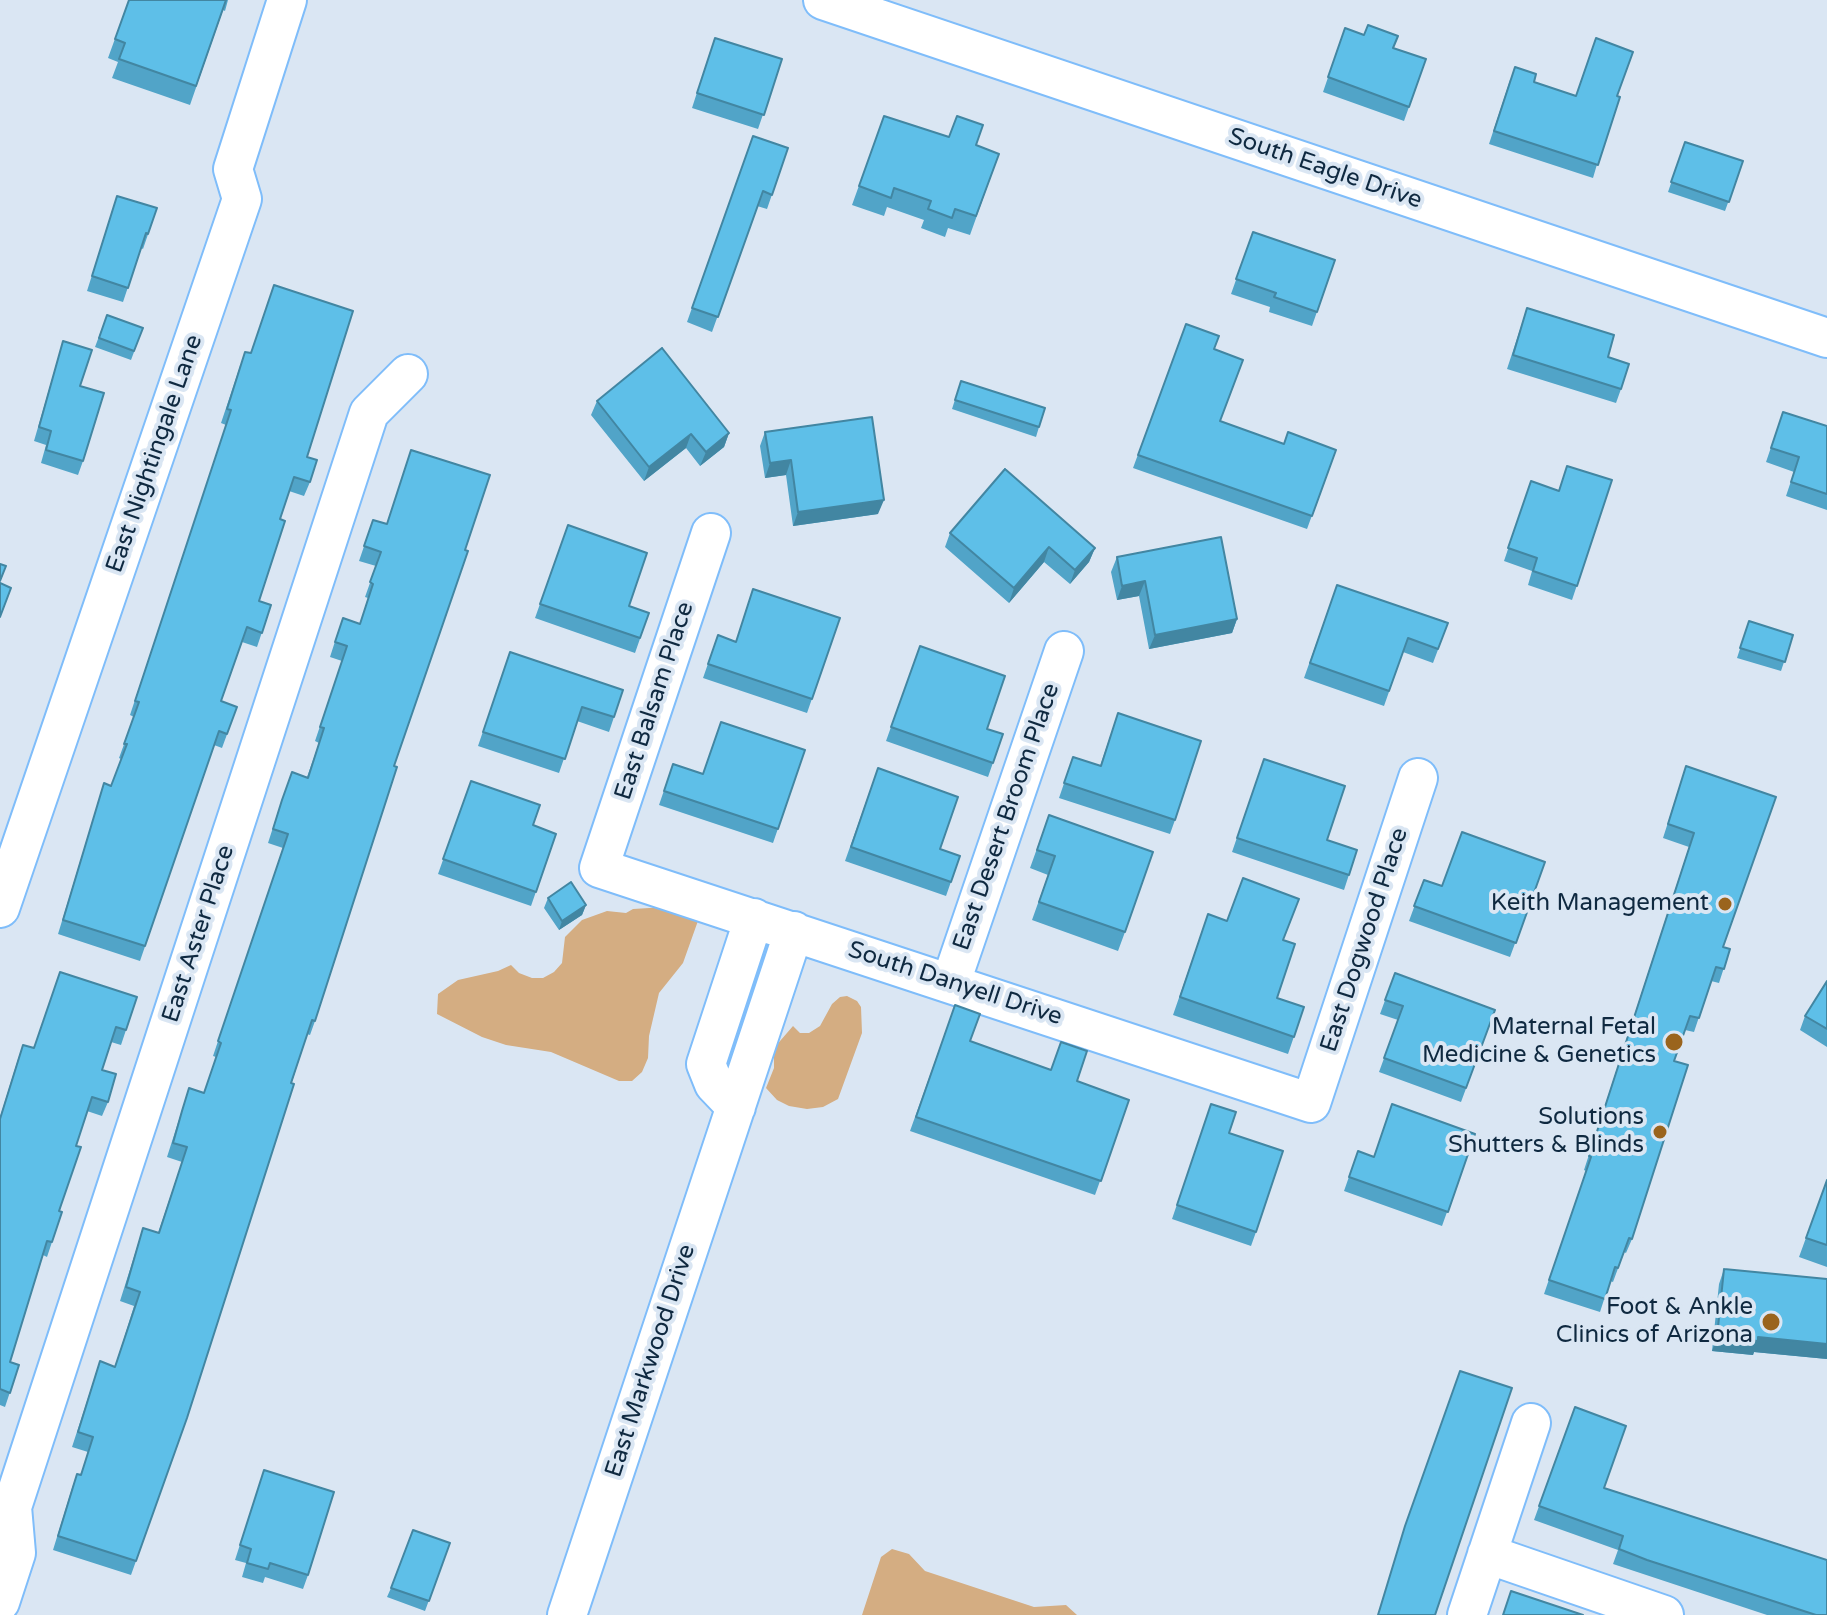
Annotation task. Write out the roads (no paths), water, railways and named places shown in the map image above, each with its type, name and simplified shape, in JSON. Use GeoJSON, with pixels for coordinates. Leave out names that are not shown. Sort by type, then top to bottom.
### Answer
{"type":"FeatureCollection","features":[{"type":"Feature","properties":{"kind":"street","name":"East Nightingale Lane"},"geometry":{"type":"LineString","coordinates":[[0,908],[242,199],[233,169],[287,0]]}},
{"type":"Feature","properties":{"kind":"street","name":"South Eagle Drive"},"geometry":{"type":"LineString","coordinates":[[823,0],[1827,338]]}},
{"type":"Feature","properties":{"kind":"street","name":"East Aster Place"},"geometry":{"type":"LineString","coordinates":[[3,1583],[16,1553],[6,1516],[369,413],[408,374]]}},
{"type":"Feature","properties":{"kind":"street","name":"East Balsam Place"},"geometry":{"type":"LineString","coordinates":[[599,868],[711,533]]}},
{"type":"Feature","properties":{"kind":"street","name":"East Desert Broom Place"},"geometry":{"type":"LineString","coordinates":[[951,982],[1064,651]]}},
{"type":"Feature","properties":{"kind":"street","name":"East Dogwood Place"},"geometry":{"type":"LineString","coordinates":[[1311,1103],[1418,778]]}},
{"type":"Feature","properties":{"kind":"street","name":"South Danyell Drive"},"geometry":{"type":"LineString","coordinates":[[599,868],[1311,1103]]}},
{"type":"Feature","properties":{"kind":"street"},"geometry":{"type":"LineString","coordinates":[[736,1107],[714,1084],[706,1064],[754,918]]}},
{"type":"Feature","properties":{"kind":"street","name":"East Markwood Drive"},"geometry":{"type":"LineString","coordinates":[[567,1615],[794,931]]}},
{"type":"Feature","properties":{"kind":"street"},"geometry":{"type":"LineString","coordinates":[[1467,1615],[1531,1423]]}},
{"type":"Feature","properties":{"kind":"street"},"geometry":{"type":"LineString","coordinates":[[1487,1554],[1663,1615]]}},
{"type":"Feature","properties":{"kind":"place","name":"Keith Management"},"geometry":{"type":"Point","coordinates":[1725,904]}},
{"type":"Feature","properties":{"kind":"place","name":"Maternal Fetal Medicine & Genetics"},"geometry":{"type":"Point","coordinates":[1674,1042]}},
{"type":"Feature","properties":{"kind":"place","name":"Solutions Shutters & Blinds"},"geometry":{"type":"Point","coordinates":[1660,1132]}},
{"type":"Feature","properties":{"kind":"place","name":"Foot & Ankle Clinics of Arizona"},"geometry":{"type":"Point","coordinates":[1771,1322]}}]}
